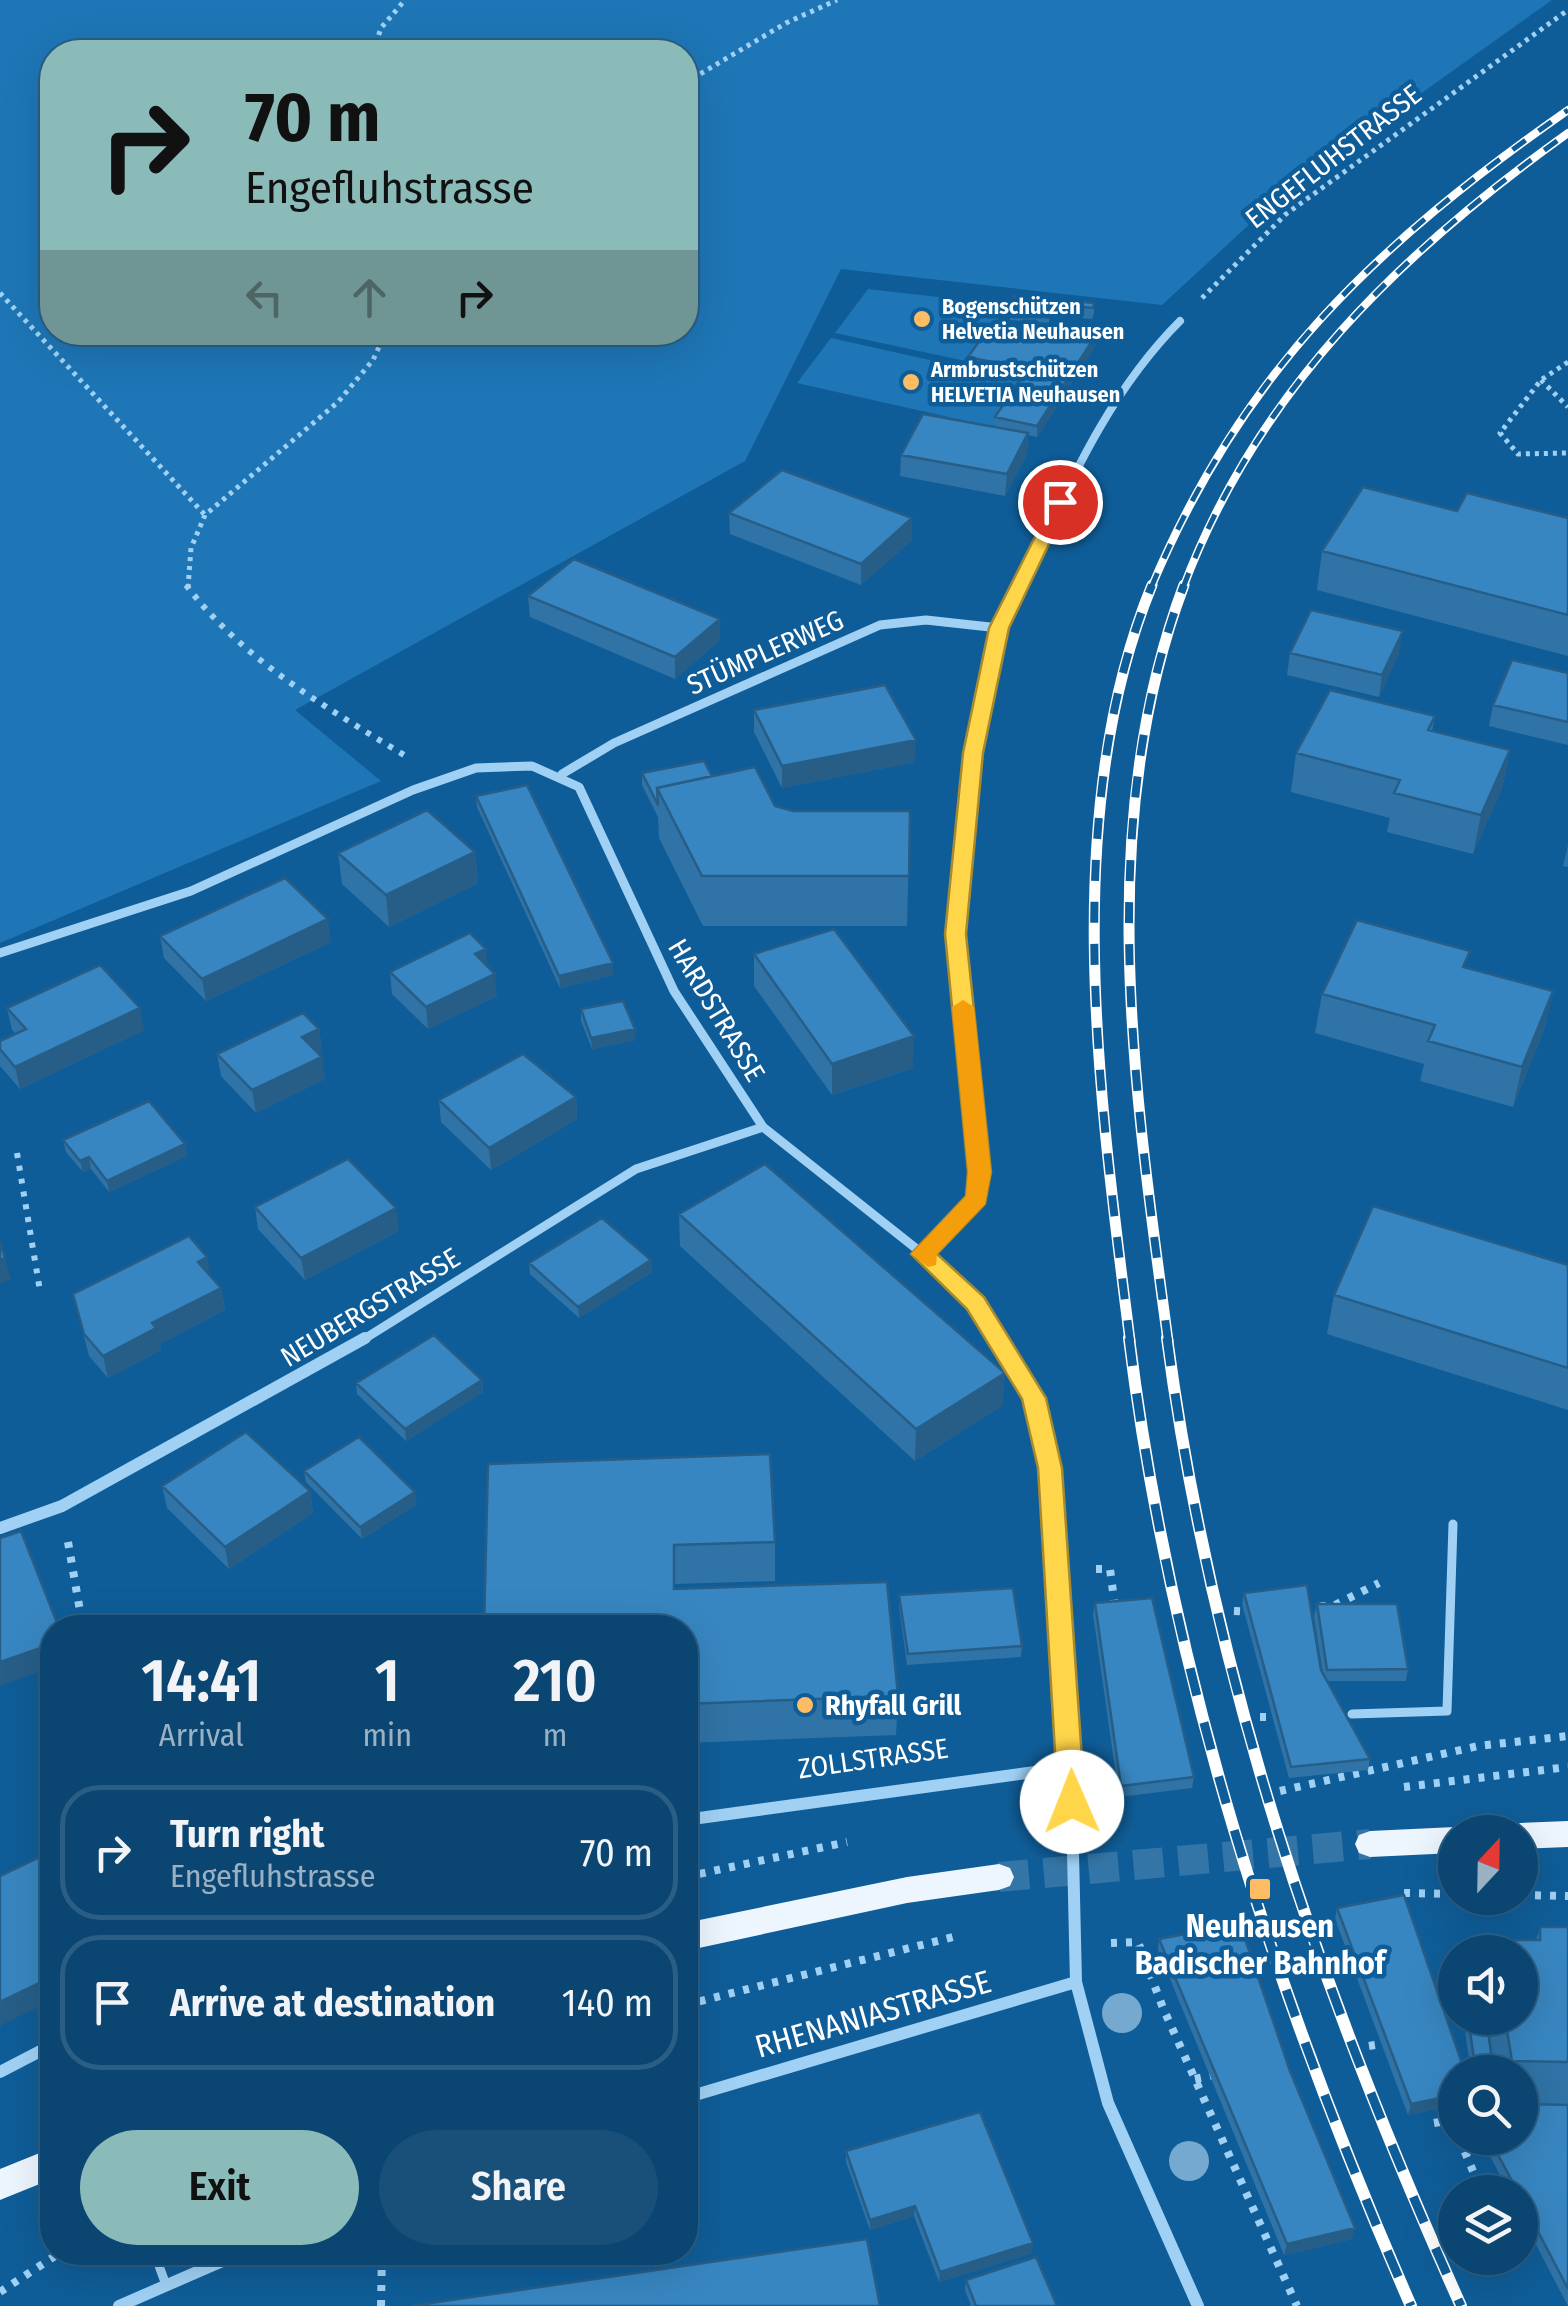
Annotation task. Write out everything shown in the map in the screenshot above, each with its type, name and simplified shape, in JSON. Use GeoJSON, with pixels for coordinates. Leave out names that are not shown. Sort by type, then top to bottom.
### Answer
{"type":"FeatureCollection","features":[{"type":"Feature","properties":{"kind":"main road"},"geometry":{"type":"LineString","coordinates":[[1538,1835],[1568,1834]]}},
{"type":"Feature","properties":{"kind":"main road"},"geometry":{"type":"LineString","coordinates":[[1370,1844],[1438,1841]]}},
{"type":"Feature","properties":{"kind":"main road"},"geometry":{"type":"LineString","coordinates":[[698,1935],[907,1890],[999,1877]]}},
{"type":"Feature","properties":{"kind":"main road"},"geometry":{"type":"LineString","coordinates":[[0,2186],[40,2168]]}},
{"type":"Feature","properties":{"kind":"street"},"geometry":{"type":"LineString","coordinates":[[923,1254],[977,1198],[980,1172],[956,934],[973,753],[999,628],[1091,440],[1146,356],[1180,320]]}},
{"type":"Feature","properties":{"kind":"street","name":"STÜMPLERWEG"},"geometry":{"type":"LineString","coordinates":[[562,774],[614,744],[880,626],[926,620],[999,628]]}},
{"type":"Feature","properties":{"kind":"street"},"geometry":{"type":"LineString","coordinates":[[0,953],[82,933],[250,867],[444,779],[498,764],[562,774]]}},
{"type":"Feature","properties":{"kind":"street","name":"HARDSTRASSE"},"geometry":{"type":"LineString","coordinates":[[562,774],[579,788],[674,991],[762,1128],[923,1254],[976,1303],[1034,1398],[1050,1468],[1072,1767],[1072,1944],[1076,1982],[1108,2103],[1198,2306]]}},
{"type":"Feature","properties":{"kind":"street","name":"NEUBERGSTRASSE"},"geometry":{"type":"LineString","coordinates":[[0,1528],[62,1506],[322,1365],[636,1169],[762,1128]]}},
{"type":"Feature","properties":{"kind":"street","name":"ZOLLSTRASSE"},"geometry":{"type":"LineString","coordinates":[[698,1818],[1072,1767]]}},
{"type":"Feature","properties":{"kind":"street","name":"RHENANIASTRASSE"},"geometry":{"type":"LineString","coordinates":[[698,2094],[1076,1982]]}},
{"type":"Feature","properties":{"kind":"street"},"geometry":{"type":"LineString","coordinates":[[0,2072],[40,2051]]}},
{"type":"Feature","properties":{"kind":"street"},"geometry":{"type":"LineString","coordinates":[[118,2306],[211,2265]]}},
{"type":"Feature","properties":{"kind":"lane"},"geometry":{"type":"LineString","coordinates":[[1352,1714],[1447,1711],[1453,1524]]}},
{"type":"Feature","properties":{"kind":"lane"},"geometry":{"type":"LineString","coordinates":[[159,2265],[166,2284]]}},
{"type":"Feature","properties":{"kind":"path"},"geometry":{"type":"LineString","coordinates":[[378,40],[381,28],[404,0]]}},
{"type":"Feature","properties":{"kind":"path"},"geometry":{"type":"LineString","coordinates":[[698,74],[786,22],[837,0]]}},
{"type":"Feature","properties":{"kind":"path","name":"ENGEFLUHSTRASSE"},"geometry":{"type":"LineString","coordinates":[[1180,320],[1286,214],[1568,10]]}},
{"type":"Feature","properties":{"kind":"path"},"geometry":{"type":"LineString","coordinates":[[0,293],[40,336]]}},
{"type":"Feature","properties":{"kind":"path"},"geometry":{"type":"LineString","coordinates":[[48,345],[205,515]]}},
{"type":"Feature","properties":{"kind":"path"},"geometry":{"type":"LineString","coordinates":[[380,345],[338,402],[205,515],[192,548],[185,584],[209,620],[327,707],[444,779]]}},
{"type":"Feature","properties":{"kind":"path"},"geometry":{"type":"LineString","coordinates":[[1568,362],[1541,380],[1500,433],[1518,454],[1568,453]]}},
{"type":"Feature","properties":{"kind":"path"},"geometry":{"type":"LineString","coordinates":[[1541,380],[1568,407]]}},
{"type":"Feature","properties":{"kind":"path"},"geometry":{"type":"LineString","coordinates":[[16,1153],[40,1291]]}},
{"type":"Feature","properties":{"kind":"path"},"geometry":{"type":"LineString","coordinates":[[62,1506],[81,1615]]}},
{"type":"Feature","properties":{"kind":"path"},"geometry":{"type":"LineString","coordinates":[[1055,1571],[1110,1568],[1117,1616],[1128,1615]]}},
{"type":"Feature","properties":{"kind":"path"},"geometry":{"type":"LineString","coordinates":[[1300,1608],[1335,1606],[1378,1583]]}},
{"type":"Feature","properties":{"kind":"path"},"geometry":{"type":"LineString","coordinates":[[1234,1611],[1264,1611]]}},
{"type":"Feature","properties":{"kind":"path"},"geometry":{"type":"LineString","coordinates":[[1260,1717],[1352,1714]]}},
{"type":"Feature","properties":{"kind":"path"},"geometry":{"type":"LineString","coordinates":[[1280,1791],[1478,1746],[1568,1736]]}},
{"type":"Feature","properties":{"kind":"path"},"geometry":{"type":"LineString","coordinates":[[1404,1787],[1568,1766]]}},
{"type":"Feature","properties":{"kind":"path"},"geometry":{"type":"LineString","coordinates":[[698,1874],[852,1840]]}},
{"type":"Feature","properties":{"kind":"path"},"geometry":{"type":"LineString","coordinates":[[1404,1893],[1438,1894]]}},
{"type":"Feature","properties":{"kind":"path"},"geometry":{"type":"LineString","coordinates":[[1538,1895],[1568,1896]]}},
{"type":"Feature","properties":{"kind":"path"},"geometry":{"type":"LineString","coordinates":[[698,2001],[957,1936]]}},
{"type":"Feature","properties":{"kind":"path"},"geometry":{"type":"LineString","coordinates":[[1072,1944],[1138,1942],[1194,2079],[1297,2306]]}},
{"type":"Feature","properties":{"kind":"path"},"geometry":{"type":"LineString","coordinates":[[1369,2046],[1400,2041]]}},
{"type":"Feature","properties":{"kind":"path"},"geometry":{"type":"LineString","coordinates":[[1194,2079],[1225,2073]]}},
{"type":"Feature","properties":{"kind":"path"},"geometry":{"type":"LineString","coordinates":[[1434,2123],[1438,2122]]}},
{"type":"Feature","properties":{"kind":"path"},"geometry":{"type":"LineString","coordinates":[[1466,2155],[1478,2183],[1514,2170]]}},
{"type":"Feature","properties":{"kind":"path"},"geometry":{"type":"LineString","coordinates":[[0,2292],[41,2265]]}},
{"type":"Feature","properties":{"kind":"path"},"geometry":{"type":"LineString","coordinates":[[381,2306],[382,2265]]}},
{"type":"Feature","properties":{"kind":"shaded area"},"geometry":{"type":"Polygon","coordinates":[[[0,0],[1552,0],[1290,187],[1162,305],[841,269],[745,461],[295,710],[381,781],[0,943],[0,0]]]}},
{"type":"Feature","properties":{"kind":"shaded area","name":"Bogenschützen Helvetia Neuhausen"},"geometry":{"type":"Polygon","coordinates":[[[868,289],[1008,305],[970,362],[835,333],[868,289]]]}},
{"type":"Feature","properties":{"kind":"shaded area","name":"Armbrustschützen HELVETIA Neuhausen"},"geometry":{"type":"Polygon","coordinates":[[[831,338],[1024,381],[993,427],[797,383],[831,338]]]}},
{"type":"Feature","properties":{"kind":"building"},"geometry":{"type":"Polygon","coordinates":[[[1014,295],[1094,303],[1093,308],[1051,304],[1050,313],[1011,309],[1014,295]]]}},
{"type":"Feature","properties":{"kind":"building"},"geometry":{"type":"Polygon","coordinates":[[[990,326],[1096,335],[1037,426],[995,417],[1027,369],[968,357],[990,326]]]}},
{"type":"Feature","properties":{"kind":"building"},"geometry":{"type":"Polygon","coordinates":[[[923,414],[1028,433],[1007,474],[901,455],[923,414]]]}},
{"type":"Feature","properties":{"kind":"building"},"geometry":{"type":"Polygon","coordinates":[[[782,470],[912,518],[861,564],[729,513],[782,470]]]}},
{"type":"Feature","properties":{"kind":"building"},"geometry":{"type":"Polygon","coordinates":[[[1363,487],[1457,511],[1467,493],[1568,518],[1568,615],[1322,551],[1363,487]]]}},
{"type":"Feature","properties":{"kind":"building"},"geometry":{"type":"Polygon","coordinates":[[[574,559],[720,619],[675,657],[528,596],[574,559]]]}},
{"type":"Feature","properties":{"kind":"building"},"geometry":{"type":"Polygon","coordinates":[[[1311,610],[1403,631],[1382,675],[1290,653],[1311,610]]]}},
{"type":"Feature","properties":{"kind":"building"},"geometry":{"type":"Polygon","coordinates":[[[1512,660],[1568,673],[1568,722],[1493,705],[1512,660]]]}},
{"type":"Feature","properties":{"kind":"building"},"geometry":{"type":"Polygon","coordinates":[[[885,685],[916,740],[782,766],[754,710],[885,685]]]}},
{"type":"Feature","properties":{"kind":"building"},"geometry":{"type":"Polygon","coordinates":[[[1330,690],[1435,716],[1428,730],[1510,750],[1481,815],[1394,793],[1400,780],[1296,753],[1330,690]]]}},
{"type":"Feature","properties":{"kind":"building"},"geometry":{"type":"Polygon","coordinates":[[[704,761],[712,776],[657,788],[658,805],[642,773],[704,761]]]}},
{"type":"Feature","properties":{"kind":"building"},"geometry":{"type":"Polygon","coordinates":[[[755,767],[775,806],[793,811],[910,811],[909,876],[702,876],[657,788],[755,767]]]}},
{"type":"Feature","properties":{"kind":"building"},"geometry":{"type":"Polygon","coordinates":[[[527,785],[613,963],[559,976],[476,796],[527,785]]]}},
{"type":"Feature","properties":{"kind":"building"},"geometry":{"type":"Polygon","coordinates":[[[427,810],[475,852],[386,895],[338,853],[427,810]]]}},
{"type":"Feature","properties":{"kind":"building"},"geometry":{"type":"Polygon","coordinates":[[[285,878],[328,919],[202,979],[160,936],[285,878]]]}},
{"type":"Feature","properties":{"kind":"building"},"geometry":{"type":"Polygon","coordinates":[[[1357,920],[1470,951],[1463,967],[1553,991],[1522,1067],[1428,1041],[1435,1025],[1322,994],[1357,920]]]}},
{"type":"Feature","properties":{"kind":"building"},"geometry":{"type":"Polygon","coordinates":[[[834,929],[914,1036],[832,1064],[754,954],[834,929]]]}},
{"type":"Feature","properties":{"kind":"building"},"geometry":{"type":"Polygon","coordinates":[[[470,933],[486,949],[475,954],[495,974],[426,1007],[390,972],[470,933]]]}},
{"type":"Feature","properties":{"kind":"building"},"geometry":{"type":"Polygon","coordinates":[[[100,965],[140,1008],[15,1067],[0,1049],[0,1041],[26,1029],[7,1008],[100,965]]]}},
{"type":"Feature","properties":{"kind":"building"},"geometry":{"type":"Polygon","coordinates":[[[623,1001],[635,1029],[591,1038],[581,1009],[623,1001]]]}},
{"type":"Feature","properties":{"kind":"building"},"geometry":{"type":"Polygon","coordinates":[[[303,1013],[319,1029],[302,1037],[322,1057],[252,1090],[217,1054],[303,1013]]]}},
{"type":"Feature","properties":{"kind":"building"},"geometry":{"type":"Polygon","coordinates":[[[523,1054],[576,1097],[489,1148],[439,1100],[523,1054]]]}},
{"type":"Feature","properties":{"kind":"building"},"geometry":{"type":"Polygon","coordinates":[[[149,1101],[185,1144],[107,1181],[89,1157],[80,1161],[63,1140],[149,1101]]]}},
{"type":"Feature","properties":{"kind":"building"},"geometry":{"type":"Polygon","coordinates":[[[348,1159],[396,1208],[301,1258],[255,1207],[348,1159]]]}},
{"type":"Feature","properties":{"kind":"building"},"geometry":{"type":"Polygon","coordinates":[[[765,1164],[1005,1373],[916,1429],[679,1214],[765,1164]]]}},
{"type":"Feature","properties":{"kind":"building"},"geometry":{"type":"Polygon","coordinates":[[[1373,1206],[1568,1265],[1568,1368],[1334,1295],[1373,1206]]]}},
{"type":"Feature","properties":{"kind":"building"},"geometry":{"type":"Polygon","coordinates":[[[602,1218],[651,1260],[578,1307],[529,1263],[602,1218]]]}},
{"type":"Feature","properties":{"kind":"building"},"geometry":{"type":"Polygon","coordinates":[[[189,1236],[207,1257],[198,1262],[221,1288],[152,1323],[156,1328],[103,1356],[84,1334],[73,1294],[189,1236]]]}},
{"type":"Feature","properties":{"kind":"building"},"geometry":{"type":"Polygon","coordinates":[[[434,1335],[482,1380],[405,1429],[356,1383],[434,1335]]]}},
{"type":"Feature","properties":{"kind":"building"},"geometry":{"type":"Polygon","coordinates":[[[246,1432],[310,1491],[225,1547],[162,1486],[246,1432]]]}},
{"type":"Feature","properties":{"kind":"building"},"geometry":{"type":"Polygon","coordinates":[[[359,1437],[415,1492],[360,1527],[304,1471],[359,1437]]]}},
{"type":"Feature","properties":{"kind":"building"},"geometry":{"type":"Polygon","coordinates":[[[770,1454],[775,1542],[674,1545],[674,1589],[887,1582],[898,1696],[698,1704],[698,1615],[484,1615],[488,1464],[770,1454]]]}},
{"type":"Feature","properties":{"kind":"building"},"geometry":{"type":"Polygon","coordinates":[[[21,1531],[54,1615],[40,1615],[40,1648],[0,1662],[0,1538],[21,1531]]]}},
{"type":"Feature","properties":{"kind":"building"},"geometry":{"type":"Polygon","coordinates":[[[1307,1585],[1321,1670],[1370,1759],[1291,1767],[1244,1593],[1307,1585]]]}},
{"type":"Feature","properties":{"kind":"building"},"geometry":{"type":"Polygon","coordinates":[[[1013,1588],[1022,1646],[908,1654],[899,1595],[1013,1588]]]}},
{"type":"Feature","properties":{"kind":"building"},"geometry":{"type":"Polygon","coordinates":[[[1152,1598],[1194,1777],[1121,1786],[1095,1603],[1152,1598]]]}},
{"type":"Feature","properties":{"kind":"building"},"geometry":{"type":"Polygon","coordinates":[[[1317,1604],[1397,1604],[1408,1669],[1327,1670],[1317,1604]]]}},
{"type":"Feature","properties":{"kind":"building"},"geometry":{"type":"Polygon","coordinates":[[[40,1857],[40,1983],[0,2002],[0,1876],[40,1857]]]}},
{"type":"Feature","properties":{"kind":"building"},"geometry":{"type":"Polygon","coordinates":[[[1404,1895],[1438,1994],[1438,2035],[1452,2035],[1459,2055],[1438,2055],[1438,2098],[1411,2104],[1337,1908],[1404,1895]]]}},
{"type":"Feature","properties":{"kind":"building"},"geometry":{"type":"Polygon","coordinates":[[[1240,1924],[1290,2071],[1355,2228],[1287,2244],[1159,1939],[1240,1924]]]}},
{"type":"Feature","properties":{"kind":"building"},"geometry":{"type":"Polygon","coordinates":[[[1540,1927],[1568,1927],[1568,2062],[1538,2061],[1538,2055],[1511,2055],[1508,2035],[1538,2035],[1540,1927]]]}},
{"type":"Feature","properties":{"kind":"building"},"geometry":{"type":"Polygon","coordinates":[[[1471,2035],[1489,2035],[1491,2055],[1473,2055],[1471,2035]]]}},
{"type":"Feature","properties":{"kind":"building"},"geometry":{"type":"Polygon","coordinates":[[[1538,2104],[1568,2105],[1568,2289],[1538,2232],[1538,2175],[1509,2175],[1498,2155],[1538,2155],[1538,2104]]]}},
{"type":"Feature","properties":{"kind":"building"},"geometry":{"type":"Polygon","coordinates":[[[980,2112],[1033,2243],[940,2272],[915,2206],[870,2220],[846,2151],[980,2112]]]}},
{"type":"Feature","properties":{"kind":"building"},"geometry":{"type":"Polygon","coordinates":[[[867,2239],[880,2306],[411,2306],[698,2265],[867,2239]]]}},
{"type":"Feature","properties":{"kind":"building"},"geometry":{"type":"Polygon","coordinates":[[[1036,2257],[1057,2306],[976,2306],[966,2280],[1036,2257]]]}},
{"type":"Feature","properties":{"kind":"tunnel"},"geometry":{"type":"LineString","coordinates":[[999,1877],[1370,1844]]}},
{"type":"Feature","properties":{"kind":"railway"},"geometry":{"type":"LineString","coordinates":[[1151,588],[1187,510],[1228,440],[1273,376],[1322,317],[1435,210],[1568,110]]}},
{"type":"Feature","properties":{"kind":"railway"},"geometry":{"type":"LineString","coordinates":[[1183,587],[1214,517],[1251,451],[1293,389],[1340,332],[1447,227],[1568,133]]}},
{"type":"Feature","properties":{"kind":"railway"},"geometry":{"type":"LineString","coordinates":[[1168,1341],[1135,1057],[1130,865],[1138,770],[1156,677],[1183,587]]}},
{"type":"Feature","properties":{"kind":"railway"},"geometry":{"type":"LineString","coordinates":[[1130,1341],[1099,1057],[1094,959],[1096,862],[1105,766],[1123,673],[1151,588]]}},
{"type":"Feature","properties":{"kind":"railway"},"geometry":{"type":"LineString","coordinates":[[1129,1338],[1172,1588],[1235,1832],[1315,2071],[1411,2306]]}},
{"type":"Feature","properties":{"kind":"railway"},"geometry":{"type":"LineString","coordinates":[[1167,1338],[1212,1589],[1278,1833],[1362,2071],[1461,2306]]}},
{"type":"Feature","properties":{"kind":"slow traffic"},"geometry":{"type":"LineString","coordinates":[[928,1259],[923,1254],[977,1198],[980,1172],[963,1007]]}},
{"type":"Feature","properties":{"kind":"place","name":"Bogenschützen Helvetia Neuhausen"},"geometry":{"type":"Point","coordinates":[922,319]}},
{"type":"Feature","properties":{"kind":"place","name":"Armbrustschützen HELVETIA Neuhausen"},"geometry":{"type":"Point","coordinates":[911,382]}},
{"type":"Feature","properties":{"kind":"place","name":"Rhyfall Grill"},"geometry":{"type":"Point","coordinates":[805,1705]}},
{"type":"Feature","properties":{"kind":"place","name":"Neuhausen Badischer Bahnhof"},"geometry":{"type":"Point","coordinates":[1260,1889]}},
{"type":"Feature","properties":{"kind":"route"},"geometry":{"type":"LineString","coordinates":[[1060,502],[999,628],[973,753],[956,934],[980,1172],[977,1198],[923,1254],[976,1303],[1034,1398],[1050,1468],[1072,1802]]}}]}
